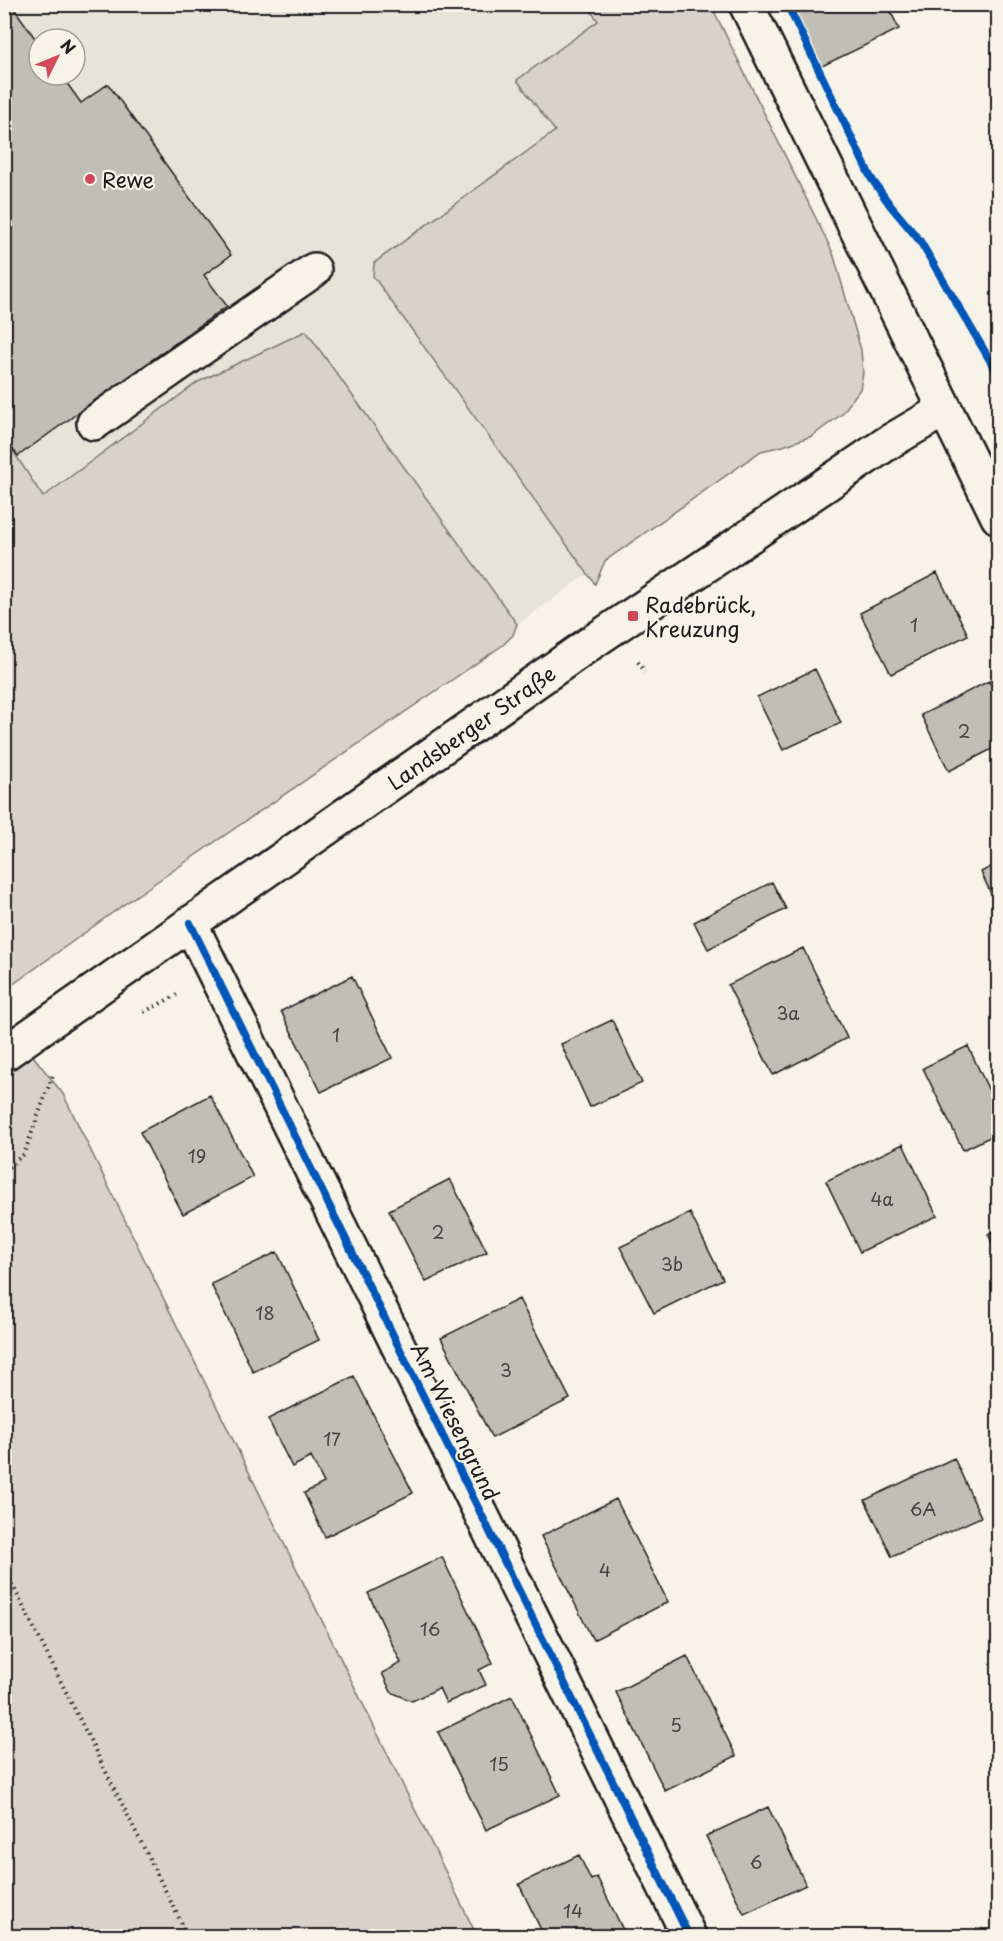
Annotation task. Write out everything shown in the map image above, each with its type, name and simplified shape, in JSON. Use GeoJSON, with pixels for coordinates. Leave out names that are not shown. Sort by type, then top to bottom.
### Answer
{"type":"FeatureCollection","features":[{"type":"Feature","properties":{"kind":"main road"},"geometry":{"type":"LineString","coordinates":[[746,4],[999,517]]}},
{"type":"Feature","properties":{"kind":"main road"},"geometry":{"type":"LineString","coordinates":[[94,423],[314,270]]}},
{"type":"Feature","properties":{"kind":"main road","name":"Landsberger Straße"},"geometry":{"type":"LineString","coordinates":[[4,1054],[588,645],[889,442],[945,409]]}},
{"type":"Feature","properties":{"kind":"main road","name":"Am Wiesengrund"},"geometry":{"type":"LineString","coordinates":[[190,922],[689,1936]]}},
{"type":"Feature","properties":{"kind":"path"},"geometry":{"type":"LineString","coordinates":[[144,1012],[216,976]]}},
{"type":"Feature","properties":{"kind":"path"},"geometry":{"type":"LineString","coordinates":[[4,1171],[24,1154],[55,1069]]}},
{"type":"Feature","properties":{"kind":"path"},"geometry":{"type":"LineString","coordinates":[[4,1568],[188,1936]]}},
{"type":"Feature","properties":{"kind":"shaded area"},"geometry":{"type":"Polygon","coordinates":[[[4,5],[668,5],[855,384],[133,898],[5,712],[4,5]]]}},
{"type":"Feature","properties":{"kind":"shaded area"},"geometry":{"type":"Polygon","coordinates":[[[587,5],[711,5],[833,253],[861,350],[863,373],[860,389],[842,414],[812,436],[761,451],[605,561],[595,584],[373,276],[374,263],[555,131],[517,80],[598,21],[587,5]]]}},
{"type":"Feature","properties":{"kind":"shaded area"},"geometry":{"type":"Polygon","coordinates":[[[306,331],[517,624],[513,635],[503,645],[133,898],[5,990],[4,437],[43,497],[198,382],[306,331]]]}},
{"type":"Feature","properties":{"kind":"shaded area"},"geometry":{"type":"Polygon","coordinates":[[[4,1019],[63,1094],[477,1936],[5,1936],[4,1019]]]}},
{"type":"Feature","properties":{"kind":"building","name":"Rewe"},"geometry":{"type":"Polygon","coordinates":[[[4,4],[11,4],[27,27],[27,87],[70,87],[81,103],[108,84],[231,255],[204,275],[227,306],[18,456],[4,437],[4,4]]]}},
{"type":"Feature","properties":{"kind":"building"},"geometry":{"type":"Polygon","coordinates":[[[806,4],[887,4],[899,29],[820,67],[794,11],[806,4]]]}},
{"type":"Feature","properties":{"kind":"building"},"geometry":{"type":"Polygon","coordinates":[[[937,573],[968,635],[891,674],[860,613],[937,573]]]}},
{"type":"Feature","properties":{"kind":"building"},"geometry":{"type":"Polygon","coordinates":[[[815,669],[841,723],[783,750],[757,697],[815,669]]]}},
{"type":"Feature","properties":{"kind":"building"},"geometry":{"type":"Polygon","coordinates":[[[989,681],[998,700],[998,746],[949,771],[921,715],[989,681]]]}},
{"type":"Feature","properties":{"kind":"building"},"geometry":{"type":"Polygon","coordinates":[[[998,863],[998,909],[981,872],[998,863]]]}},
{"type":"Feature","properties":{"kind":"building"},"geometry":{"type":"Polygon","coordinates":[[[772,882],[786,909],[708,949],[694,922],[772,882]]]}},
{"type":"Feature","properties":{"kind":"building"},"geometry":{"type":"Polygon","coordinates":[[[803,948],[847,1038],[773,1075],[728,985],[803,948]]]}},
{"type":"Feature","properties":{"kind":"building"},"geometry":{"type":"Polygon","coordinates":[[[352,976],[392,1058],[321,1092],[281,1011],[352,976]]]}},
{"type":"Feature","properties":{"kind":"building"},"geometry":{"type":"Polygon","coordinates":[[[612,1020],[642,1083],[590,1107],[561,1044],[612,1020]]]}},
{"type":"Feature","properties":{"kind":"building"},"geometry":{"type":"Polygon","coordinates":[[[968,1046],[998,1110],[998,1133],[963,1150],[923,1068],[968,1046]]]}},
{"type":"Feature","properties":{"kind":"building"},"geometry":{"type":"Polygon","coordinates":[[[210,1095],[253,1177],[183,1214],[140,1132],[210,1095]]]}},
{"type":"Feature","properties":{"kind":"building"},"geometry":{"type":"Polygon","coordinates":[[[903,1144],[937,1216],[860,1252],[826,1181],[903,1144]]]}},
{"type":"Feature","properties":{"kind":"building"},"geometry":{"type":"Polygon","coordinates":[[[450,1179],[487,1252],[426,1282],[389,1210],[450,1179]]]}},
{"type":"Feature","properties":{"kind":"building"},"geometry":{"type":"Polygon","coordinates":[[[690,1213],[723,1279],[654,1313],[620,1247],[690,1213]]]}},
{"type":"Feature","properties":{"kind":"building"},"geometry":{"type":"Polygon","coordinates":[[[998,1228],[998,1255],[988,1234],[998,1228]]]}},
{"type":"Feature","properties":{"kind":"building"},"geometry":{"type":"Polygon","coordinates":[[[277,1252],[319,1340],[253,1372],[211,1284],[277,1252]]]}},
{"type":"Feature","properties":{"kind":"building"},"geometry":{"type":"Polygon","coordinates":[[[519,1299],[570,1399],[492,1438],[441,1338],[519,1299]]]}},
{"type":"Feature","properties":{"kind":"building"},"geometry":{"type":"Polygon","coordinates":[[[354,1376],[413,1493],[325,1537],[304,1493],[324,1483],[311,1457],[292,1467],[268,1419],[354,1376]]]}},
{"type":"Feature","properties":{"kind":"building"},"geometry":{"type":"Polygon","coordinates":[[[954,1458],[981,1517],[892,1557],[865,1500],[954,1458]]]}},
{"type":"Feature","properties":{"kind":"building"},"geometry":{"type":"Polygon","coordinates":[[[616,1499],[668,1602],[593,1640],[541,1536],[616,1499]]]}},
{"type":"Feature","properties":{"kind":"building"},"geometry":{"type":"Polygon","coordinates":[[[442,1557],[493,1663],[479,1670],[486,1685],[446,1703],[439,1688],[412,1701],[391,1692],[382,1673],[401,1663],[368,1593],[442,1557]]]}},
{"type":"Feature","properties":{"kind":"building"},"geometry":{"type":"Polygon","coordinates":[[[687,1656],[736,1756],[665,1791],[616,1692],[687,1656]]]}},
{"type":"Feature","properties":{"kind":"building"},"geometry":{"type":"Polygon","coordinates":[[[512,1696],[560,1795],[486,1830],[438,1732],[512,1696]]]}},
{"type":"Feature","properties":{"kind":"building"},"geometry":{"type":"Polygon","coordinates":[[[768,1807],[806,1885],[744,1914],[706,1836],[768,1807]]]}},
{"type":"Feature","properties":{"kind":"building"},"geometry":{"type":"Polygon","coordinates":[[[579,1855],[591,1880],[597,1877],[626,1936],[544,1936],[519,1884],[579,1855]]]}},
{"type":"Feature","properties":{"kind":"cycle path"},"geometry":{"type":"LineString","coordinates":[[787,4],[871,178],[920,241],[998,374]]}},
{"type":"Feature","properties":{"kind":"cycle path"},"geometry":{"type":"LineString","coordinates":[[190,923],[689,1936]]}},
{"type":"Feature","properties":{"kind":"place","name":"Rewe"},"geometry":{"type":"Point","coordinates":[90,179]}},
{"type":"Feature","properties":{"kind":"place","name":"Radebrück, Kreuzung"},"geometry":{"type":"Point","coordinates":[633,616]}}]}
